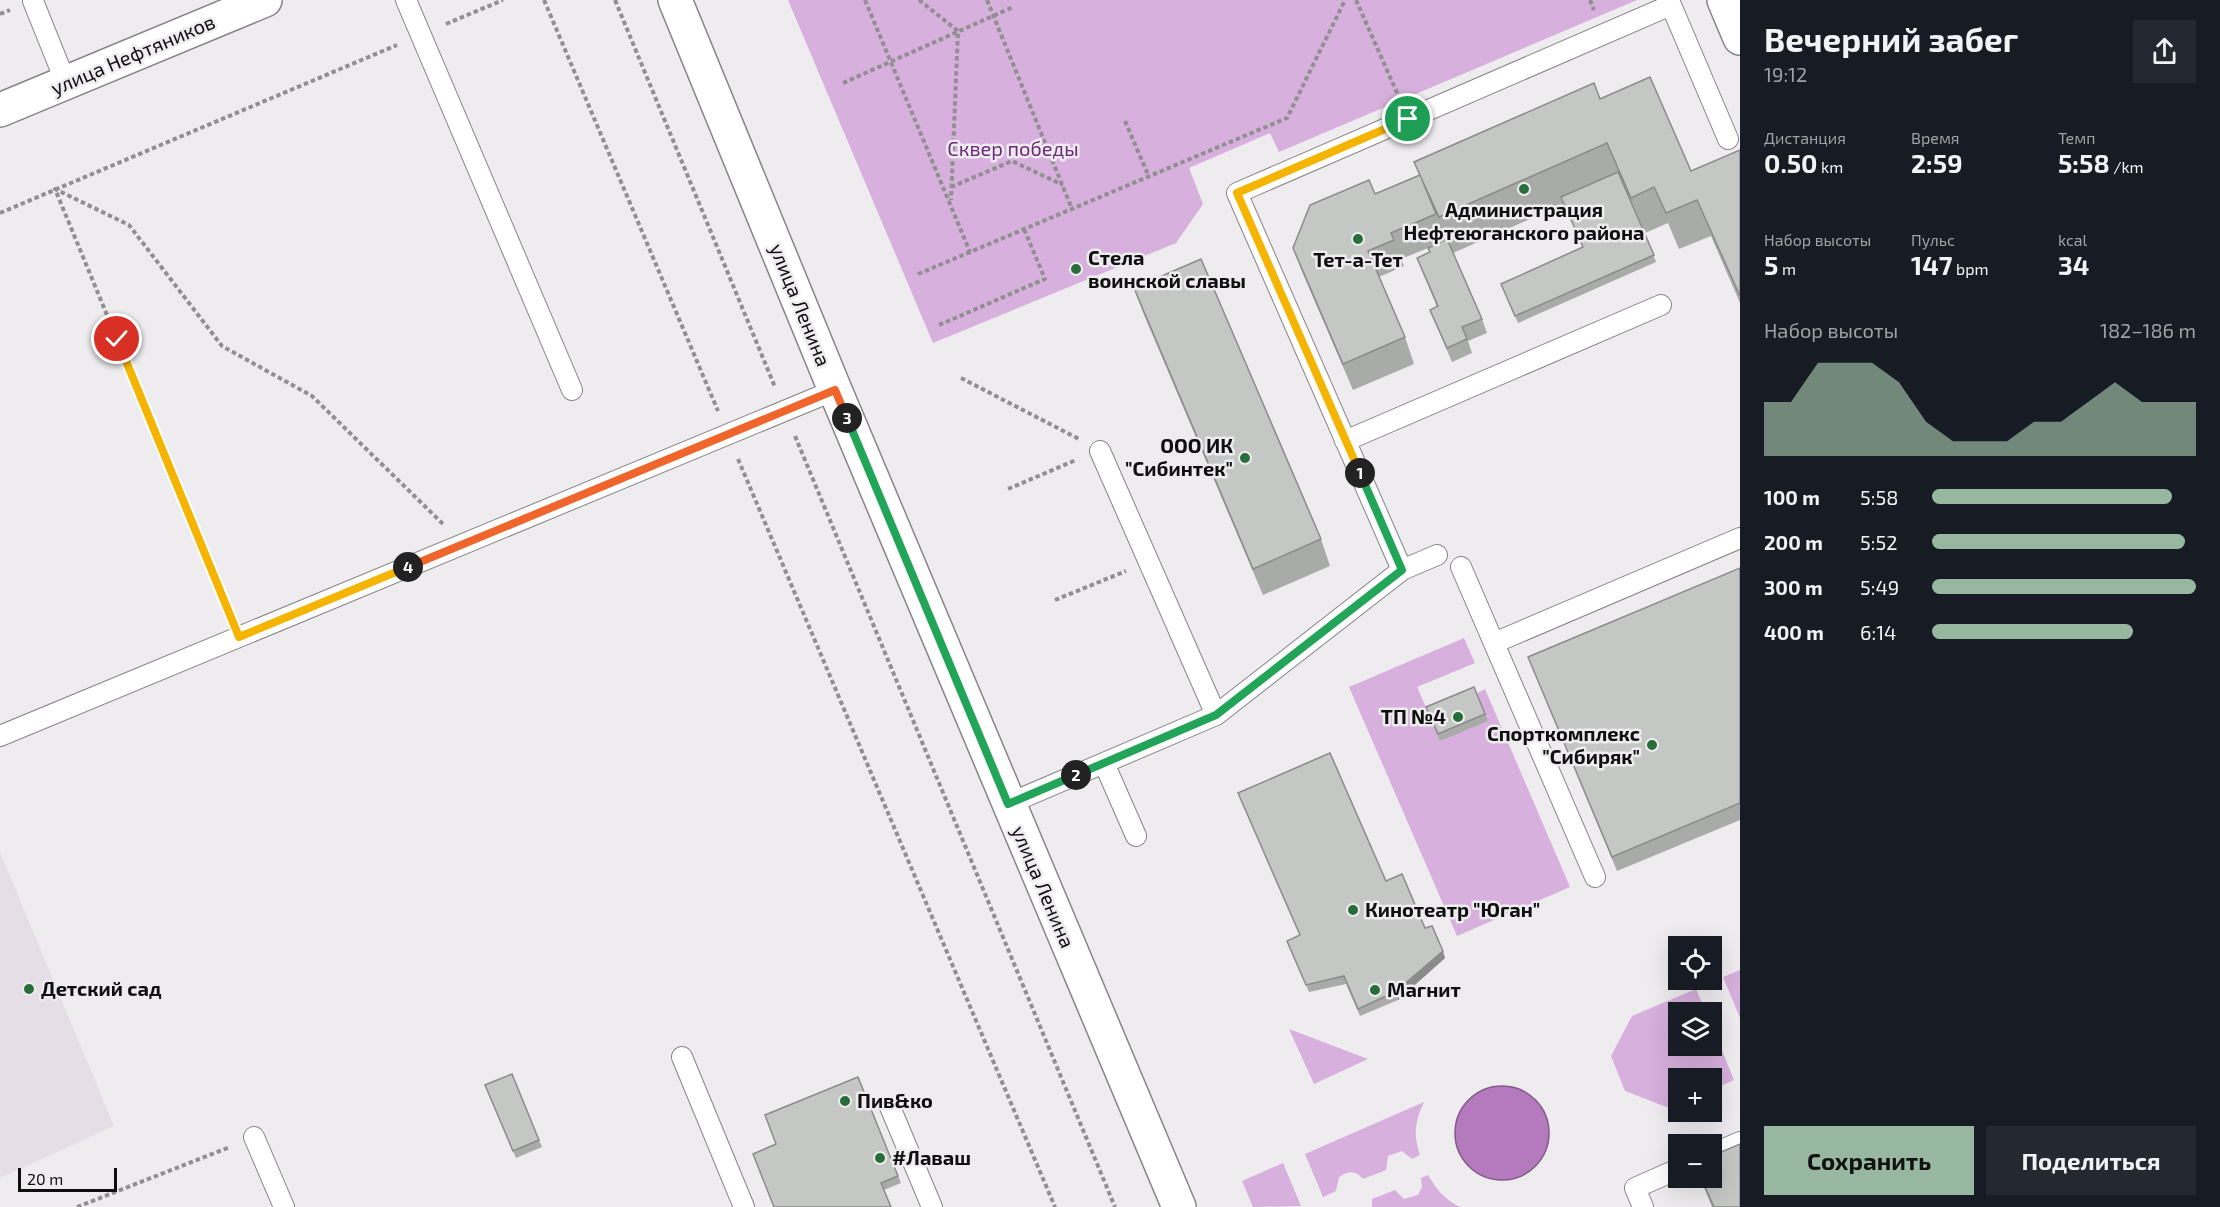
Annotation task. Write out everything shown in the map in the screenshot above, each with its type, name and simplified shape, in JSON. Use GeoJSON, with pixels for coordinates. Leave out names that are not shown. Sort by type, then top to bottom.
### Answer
{"type":"FeatureCollection","features":[{"type":"Feature","properties":{"kind":"main road","name":"улица Нефтяников"},"geometry":{"type":"LineString","coordinates":[[0,110],[265,0]]}},
{"type":"Feature","properties":{"kind":"main road","name":"улица Ленина"},"geometry":{"type":"LineString","coordinates":[[675,0],[835,390],[1179,1207]]}},
{"type":"Feature","properties":{"kind":"main road"},"geometry":{"type":"LineString","coordinates":[[1724,0],[1740,38]]}},
{"type":"Feature","properties":{"kind":"lane"},"geometry":{"type":"LineString","coordinates":[[406,0],[572,390]]}},
{"type":"Feature","properties":{"kind":"lane"},"geometry":{"type":"LineString","coordinates":[[33,1],[66,83]]}},
{"type":"Feature","properties":{"kind":"lane"},"geometry":{"type":"LineString","coordinates":[[1402,570],[1237,193],[1671,5],[1728,139]]}},
{"type":"Feature","properties":{"kind":"lane"},"geometry":{"type":"LineString","coordinates":[[1345,441],[1661,305]]}},
{"type":"Feature","properties":{"kind":"lane"},"geometry":{"type":"LineString","coordinates":[[0,736],[835,390]]}},
{"type":"Feature","properties":{"kind":"lane"},"geometry":{"type":"LineString","coordinates":[[1100,451],[1216,715]]}},
{"type":"Feature","properties":{"kind":"lane"},"geometry":{"type":"LineString","coordinates":[[1494,643],[1740,538]]}},
{"type":"Feature","properties":{"kind":"lane"},"geometry":{"type":"LineString","coordinates":[[1008,804],[1216,715],[1402,570],[1437,555]]}},
{"type":"Feature","properties":{"kind":"lane"},"geometry":{"type":"LineString","coordinates":[[1461,567],[1595,877]]}},
{"type":"Feature","properties":{"kind":"lane"},"geometry":{"type":"LineString","coordinates":[[1104,763],[1136,836]]}},
{"type":"Feature","properties":{"kind":"lane"},"geometry":{"type":"LineString","coordinates":[[682,1057],[744,1207]]}},
{"type":"Feature","properties":{"kind":"lane"},"geometry":{"type":"LineString","coordinates":[[890,1107],[932,1207]]}},
{"type":"Feature","properties":{"kind":"lane"},"geometry":{"type":"LineString","coordinates":[[254,1137],[284,1207]]}},
{"type":"Feature","properties":{"kind":"lane"},"geometry":{"type":"LineString","coordinates":[[1722,1150],[1740,1142]]}},
{"type":"Feature","properties":{"kind":"lane"},"geometry":{"type":"LineString","coordinates":[[1643,1207],[1635,1188],[1668,1173]]}},
{"type":"Feature","properties":{"kind":"path"},"geometry":{"type":"LineString","coordinates":[[0,213],[503,0]]}},
{"type":"Feature","properties":{"kind":"path"},"geometry":{"type":"LineString","coordinates":[[544,0],[1055,1207]]}},
{"type":"Feature","properties":{"kind":"path"},"geometry":{"type":"LineString","coordinates":[[615,0],[1115,1207]]}},
{"type":"Feature","properties":{"kind":"path"},"geometry":{"type":"LineString","coordinates":[[866,0],[970,252]]}},
{"type":"Feature","properties":{"kind":"path"},"geometry":{"type":"LineString","coordinates":[[919,0],[958,31]]}},
{"type":"Feature","properties":{"kind":"path"},"geometry":{"type":"LineString","coordinates":[[987,0],[1072,208]]}},
{"type":"Feature","properties":{"kind":"path"},"geometry":{"type":"LineString","coordinates":[[918,274],[1287,118],[1345,0]]}},
{"type":"Feature","properties":{"kind":"path"},"geometry":{"type":"LineString","coordinates":[[1356,0],[1408,119]]}},
{"type":"Feature","properties":{"kind":"path"},"geometry":{"type":"LineString","coordinates":[[843,83],[1013,7]]}},
{"type":"Feature","properties":{"kind":"path"},"geometry":{"type":"LineString","coordinates":[[951,203],[958,31]]}},
{"type":"Feature","properties":{"kind":"path"},"geometry":{"type":"LineString","coordinates":[[1125,121],[1149,177]]}},
{"type":"Feature","properties":{"kind":"path"},"geometry":{"type":"LineString","coordinates":[[951,187],[1012,161],[1063,185]]}},
{"type":"Feature","properties":{"kind":"path"},"geometry":{"type":"LineString","coordinates":[[56,189],[129,225],[222,346],[312,396],[463,544]]}},
{"type":"Feature","properties":{"kind":"path"},"geometry":{"type":"LineString","coordinates":[[56,189],[239,637]]}},
{"type":"Feature","properties":{"kind":"path"},"geometry":{"type":"LineString","coordinates":[[939,325],[1046,279],[1024,229]]}},
{"type":"Feature","properties":{"kind":"path"},"geometry":{"type":"LineString","coordinates":[[961,378],[1100,451]]}},
{"type":"Feature","properties":{"kind":"path"},"geometry":{"type":"LineString","coordinates":[[1008,489],[1100,451]]}},
{"type":"Feature","properties":{"kind":"path"},"geometry":{"type":"LineString","coordinates":[[1054,600],[1149,561]]}},
{"type":"Feature","properties":{"kind":"path"},"geometry":{"type":"LineString","coordinates":[[77,1207],[254,1137]]}},
{"type":"Feature","properties":{"kind":"shaded area","name":"Детский сад"},"geometry":{"type":"Polygon","coordinates":[[[0,852],[114,1126],[0,1178],[0,852]]]}},
{"type":"Feature","properties":{"kind":"shaded area"},"geometry":{"type":"Polygon","coordinates":[[[1502,1086],[1520,1090],[1535,1100],[1545,1115],[1549,1133],[1545,1151],[1535,1166],[1520,1176],[1502,1180],[1484,1176],[1469,1166],[1459,1151],[1455,1133],[1459,1115],[1469,1100],[1484,1090],[1502,1086]]]}},
{"type":"Feature","properties":{"kind":"green space","name":"Сквер победы"},"geometry":{"type":"Polygon","coordinates":[[[788,0],[1637,0],[1279,152],[1270,133],[1189,168],[1203,204],[1176,243],[933,343],[788,0]]]}},
{"type":"Feature","properties":{"kind":"green space"},"geometry":{"type":"Polygon","coordinates":[[[1464,638],[1475,663],[1417,687],[1441,741],[1476,694],[1485,689],[1570,887],[1457,936],[1349,687],[1464,638]]]}},
{"type":"Feature","properties":{"kind":"green space"},"geometry":{"type":"Polygon","coordinates":[[[1740,970],[1740,1018],[1723,977],[1740,970]]]}},
{"type":"Feature","properties":{"kind":"green space"},"geometry":{"type":"Polygon","coordinates":[[[1696,990],[1702,1002],[1668,1002],[1668,1056],[1722,1056],[1722,1051],[1734,1080],[1722,1085],[1722,1068],[1668,1068],[1668,1108],[1625,1091],[1611,1056],[1632,1016],[1696,990]]]}},
{"type":"Feature","properties":{"kind":"green space"},"geometry":{"type":"Polygon","coordinates":[[[1289,1029],[1368,1059],[1314,1084],[1289,1029]]]}},
{"type":"Feature","properties":{"kind":"green space"},"geometry":{"type":"Polygon","coordinates":[[[1424,1102],[1416,1128],[1416,1141],[1420,1155],[1412,1159],[1402,1151],[1388,1156],[1386,1170],[1363,1179],[1352,1172],[1339,1177],[1336,1191],[1323,1197],[1305,1154],[1424,1102]]]}},
{"type":"Feature","properties":{"kind":"green space"},"geometry":{"type":"Polygon","coordinates":[[[1283,1163],[1301,1206],[1253,1207],[1242,1181],[1283,1163]]]}},
{"type":"Feature","properties":{"kind":"green space"},"geometry":{"type":"Polygon","coordinates":[[[1428,1175],[1441,1194],[1460,1207],[1372,1207],[1372,1199],[1395,1190],[1404,1199],[1418,1195],[1422,1187],[1421,1178],[1428,1175]]]}},
{"type":"Feature","properties":{"kind":"building"},"geometry":{"type":"Polygon","coordinates":[[[1650,77],[1691,171],[1740,150],[1740,296],[1697,200],[1666,213],[1654,187],[1631,198],[1607,143],[1439,217],[1414,162],[1594,83],[1600,99],[1650,77]]]}},
{"type":"Feature","properties":{"kind":"building"},"geometry":{"type":"Polygon","coordinates":[[[1618,172],[1654,255],[1515,316],[1501,284],[1583,247],[1561,197],[1618,172]]]}},
{"type":"Feature","properties":{"kind":"building"},"geometry":{"type":"Polygon","coordinates":[[[1420,175],[1436,214],[1391,233],[1394,240],[1368,251],[1405,337],[1343,364],[1293,248],[1310,205],[1369,180],[1375,194],[1420,175]]]}},
{"type":"Feature","properties":{"kind":"building"},"geometry":{"type":"Polygon","coordinates":[[[1447,239],[1482,319],[1462,327],[1467,339],[1447,348],[1430,310],[1438,306],[1417,258],[1430,252],[1428,248],[1447,239]]]}},
{"type":"Feature","properties":{"kind":"building","name":"ООО ИК \"Сибинтек\""},"geometry":{"type":"Polygon","coordinates":[[[1201,259],[1321,539],[1253,569],[1134,288],[1201,259]]]}},
{"type":"Feature","properties":{"kind":"building","name":"Спорткомплекс \"Сибиряк\""},"geometry":{"type":"Polygon","coordinates":[[[1740,568],[1740,803],[1612,857],[1528,657],[1740,568]]]}},
{"type":"Feature","properties":{"kind":"building","name":"ТП №4"},"geometry":{"type":"Polygon","coordinates":[[[1474,687],[1485,714],[1438,734],[1426,707],[1474,687]]]}},
{"type":"Feature","properties":{"kind":"building","name":"Кинотеатр \"Юган\""},"geometry":{"type":"Polygon","coordinates":[[[1330,753],[1386,881],[1402,874],[1425,928],[1432,926],[1443,951],[1395,992],[1358,1009],[1344,976],[1306,985],[1287,941],[1300,935],[1238,793],[1330,753]]]}},
{"type":"Feature","properties":{"kind":"building"},"geometry":{"type":"Polygon","coordinates":[[[512,1074],[539,1140],[513,1151],[485,1085],[512,1074]]]}},
{"type":"Feature","properties":{"kind":"building"},"geometry":{"type":"Polygon","coordinates":[[[858,1077],[898,1176],[881,1183],[891,1207],[774,1207],[753,1154],[776,1144],[765,1115],[858,1077]]]}},
{"type":"Feature","properties":{"kind":"building"},"geometry":{"type":"Polygon","coordinates":[[[1740,1144],[1740,1207],[1714,1207],[1705,1188],[1722,1188],[1722,1152],[1740,1144]]]}},
{"type":"Feature","properties":{"kind":"place","name":"Администрация Нефтеюганского района"},"geometry":{"type":"Point","coordinates":[1524,189]}},
{"type":"Feature","properties":{"kind":"place","name":"Тет-а-Тет"},"geometry":{"type":"Point","coordinates":[1358,239]}},
{"type":"Feature","properties":{"kind":"place","name":"Стела воинской славы"},"geometry":{"type":"Point","coordinates":[1076,269]}},
{"type":"Feature","properties":{"kind":"place","name":"ООО ИК \"Сибинтек\""},"geometry":{"type":"Point","coordinates":[1245,458]}},
{"type":"Feature","properties":{"kind":"place","name":"ТП №4"},"geometry":{"type":"Point","coordinates":[1458,717]}},
{"type":"Feature","properties":{"kind":"place","name":"Спорткомплекс \"Сибиряк\""},"geometry":{"type":"Point","coordinates":[1652,745]}},
{"type":"Feature","properties":{"kind":"place","name":"Кинотеатр \"Юган\""},"geometry":{"type":"Point","coordinates":[1353,910]}},
{"type":"Feature","properties":{"kind":"place","name":"Детский сад"},"geometry":{"type":"Point","coordinates":[29,989]}},
{"type":"Feature","properties":{"kind":"place","name":"Магнит"},"geometry":{"type":"Point","coordinates":[1375,990]}},
{"type":"Feature","properties":{"kind":"place","name":"Пив&ко"},"geometry":{"type":"Point","coordinates":[845,1101]}},
{"type":"Feature","properties":{"kind":"place","name":"#Лаваш"},"geometry":{"type":"Point","coordinates":[880,1158]}},
{"type":"Feature","properties":{"kind":"route"},"geometry":{"type":"LineString","coordinates":[[117,339],[239,637],[835,390],[1008,804],[1216,715],[1402,570],[1237,193],[1408,119]]}}]}
